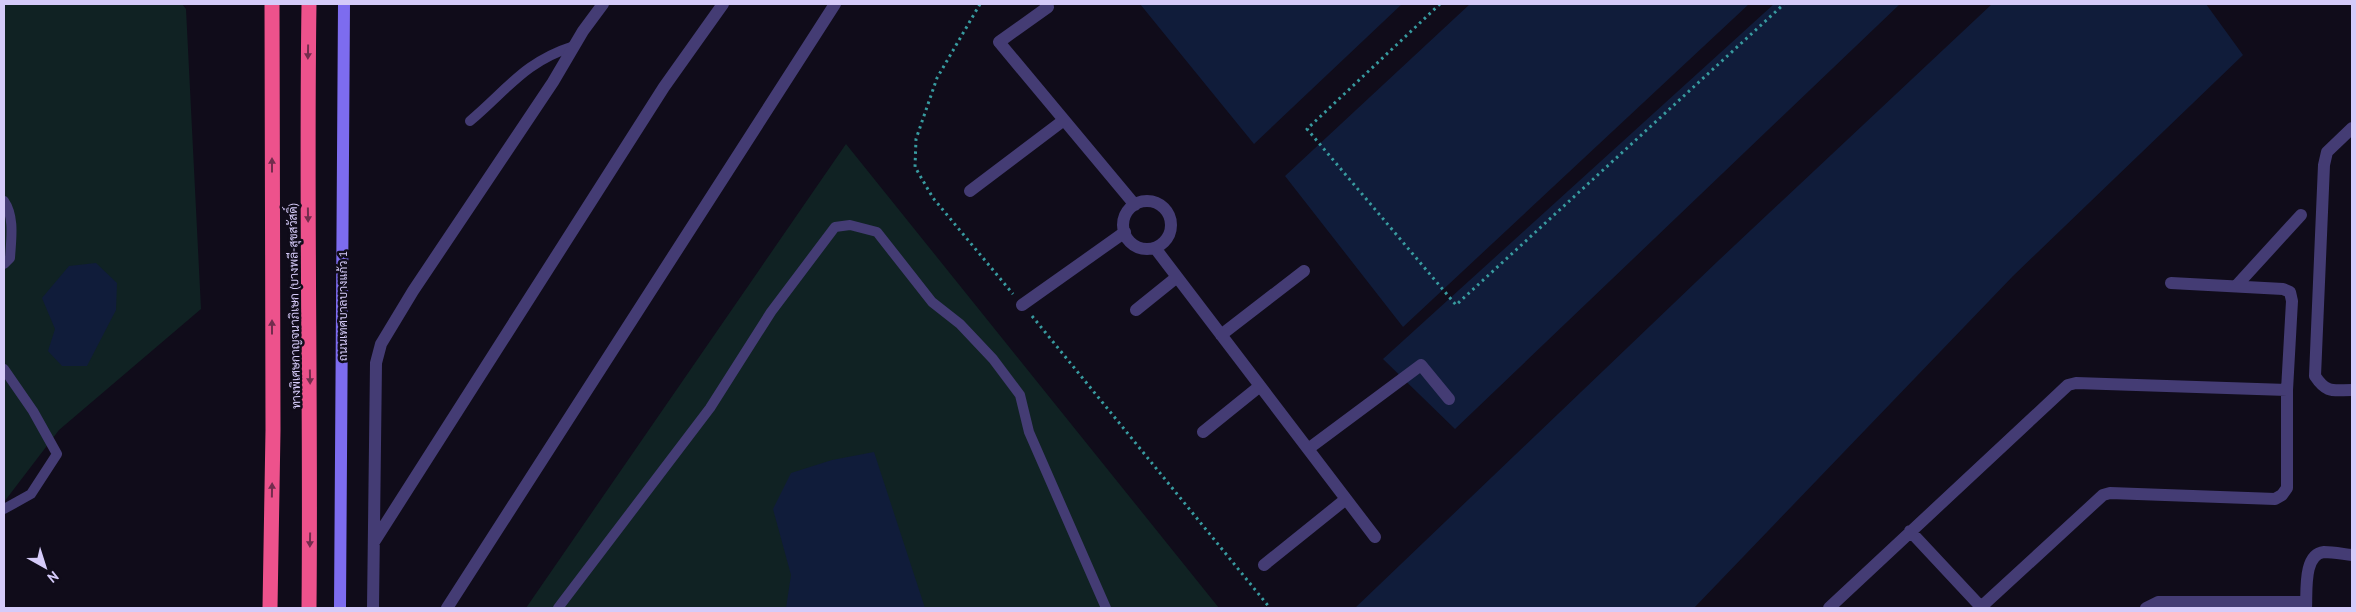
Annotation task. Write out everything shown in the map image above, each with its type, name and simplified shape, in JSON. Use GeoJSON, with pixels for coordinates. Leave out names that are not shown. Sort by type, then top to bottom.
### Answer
{"type":"FeatureCollection","features":[{"type":"Feature","properties":{"kind":"highway","name":"ทางพิเศษกาญจนาภิเษก (บางพลี-สุขสวัสดิ์)"},"geometry":{"type":"LineString","coordinates":[[270,608],[273,430],[272,4]]}},
{"type":"Feature","properties":{"kind":"highway","name":"ทางพิเศษกาญจนาภิเษก (บางพลี-สุขสวัสดิ์)"},"geometry":{"type":"LineString","coordinates":[[309,4],[307,164],[311,437],[309,608]]}},
{"type":"Feature","properties":{"kind":"main road","name":"ถนนเทศบาลบางแก้ว 1"},"geometry":{"type":"LineString","coordinates":[[340,608],[344,4]]}},
{"type":"Feature","properties":{"kind":"street"},"geometry":{"type":"LineString","coordinates":[[373,608],[376,363],[381,344],[603,4]]}},
{"type":"Feature","properties":{"kind":"street"},"geometry":{"type":"LineString","coordinates":[[374,542],[659,95],[723,4]]}},
{"type":"Feature","properties":{"kind":"street"},"geometry":{"type":"LineString","coordinates":[[447,608],[834,4]]}},
{"type":"Feature","properties":{"kind":"street"},"geometry":{"type":"LineString","coordinates":[[1048,7],[999,42],[1135,205]]}},
{"type":"Feature","properties":{"kind":"street"},"geometry":{"type":"LineString","coordinates":[[970,191],[1064,120]]}},
{"type":"Feature","properties":{"kind":"street"},"geometry":{"type":"LineString","coordinates":[[2352,128],[2327,152],[2324,165],[2316,376],[2322,386],[2328,390],[2352,390]]}},
{"type":"Feature","properties":{"kind":"street"},"geometry":{"type":"LineString","coordinates":[[1151,202],[1158,204],[1169,216],[1171,224],[1167,239],[1155,248],[1147,249],[1133,244],[1124,232],[1125,217],[1135,205],[1151,202]]}},
{"type":"Feature","properties":{"kind":"street"},"geometry":{"type":"LineString","coordinates":[[2237,286],[2301,215]]}},
{"type":"Feature","properties":{"kind":"street"},"geometry":{"type":"LineString","coordinates":[[1022,305],[1124,232]]}},
{"type":"Feature","properties":{"kind":"street"},"geometry":{"type":"LineString","coordinates":[[1155,248],[1375,537]]}},
{"type":"Feature","properties":{"kind":"street"},"geometry":{"type":"LineString","coordinates":[[1221,335],[1304,271]]}},
{"type":"Feature","properties":{"kind":"street"},"geometry":{"type":"LineString","coordinates":[[1136,310],[1177,277]]}},
{"type":"Feature","properties":{"kind":"street"},"geometry":{"type":"LineString","coordinates":[[1910,531],[1981,608],[2103,494],[2275,499],[2282,495],[2287,488],[2287,390],[2292,301],[2290,292],[2284,289],[2171,283]]}},
{"type":"Feature","properties":{"kind":"street"},"geometry":{"type":"LineString","coordinates":[[1308,449],[1421,365],[1449,399]]}},
{"type":"Feature","properties":{"kind":"street"},"geometry":{"type":"LineString","coordinates":[[1829,608],[2068,385],[2076,383],[2287,390]]}},
{"type":"Feature","properties":{"kind":"street"},"geometry":{"type":"LineString","coordinates":[[1203,432],[1260,386]]}},
{"type":"Feature","properties":{"kind":"street"},"geometry":{"type":"LineString","coordinates":[[1264,565],[1346,499]]}},
{"type":"Feature","properties":{"kind":"street"},"geometry":{"type":"LineString","coordinates":[[2146,608],[2158,602],[2306,605],[2309,561],[2315,555],[2324,552],[2352,555]]}},
{"type":"Feature","properties":{"kind":"lane"},"geometry":{"type":"LineString","coordinates":[[470,121],[497,98],[513,79],[533,64],[550,54],[574,46]]}},
{"type":"Feature","properties":{"kind":"lane"},"geometry":{"type":"LineString","coordinates":[[4,201],[12,227],[10,258],[4,264]]}},
{"type":"Feature","properties":{"kind":"lane"},"geometry":{"type":"LineString","coordinates":[[558,608],[710,408],[771,312],[835,227],[850,225],[877,232],[932,302],[960,324],[993,359],[1020,395],[1029,432],[1106,608]]}},
{"type":"Feature","properties":{"kind":"lane"},"geometry":{"type":"LineString","coordinates":[[4,369],[33,411],[57,454],[31,494],[4,509]]}},
{"type":"Feature","properties":{"kind":"path"},"geometry":{"type":"LineString","coordinates":[[980,4],[937,78],[916,139],[915,167],[933,198],[1270,608]]}},
{"type":"Feature","properties":{"kind":"path"},"geometry":{"type":"LineString","coordinates":[[1440,4],[1307,129],[1456,305],[1784,4]]}},
{"type":"Feature","properties":{"kind":"shaded area"},"geometry":{"type":"Polygon","coordinates":[[[4,4],[182,4],[186,9],[201,309],[59,430],[4,502],[4,4]]]}},
{"type":"Feature","properties":{"kind":"shaded area"},"geometry":{"type":"Polygon","coordinates":[[[846,144],[1219,608],[526,608],[846,144]]]}},
{"type":"Feature","properties":{"kind":"water"},"geometry":{"type":"Polygon","coordinates":[[[1140,4],[1402,4],[1254,144],[1140,4]]]}},
{"type":"Feature","properties":{"kind":"water"},"geometry":{"type":"Polygon","coordinates":[[[1470,4],[1749,4],[1403,327],[1285,176],[1470,4]]]}},
{"type":"Feature","properties":{"kind":"water"},"geometry":{"type":"Polygon","coordinates":[[[1774,4],[1900,4],[1455,429],[1383,359],[1774,4]]]}},
{"type":"Feature","properties":{"kind":"water"},"geometry":{"type":"Polygon","coordinates":[[[1992,4],[2206,4],[2243,55],[2013,276],[1694,608],[1355,608],[1718,261],[1992,4]]]}},
{"type":"Feature","properties":{"kind":"water"},"geometry":{"type":"Polygon","coordinates":[[[96,263],[117,283],[116,310],[87,366],[62,366],[48,351],[55,329],[42,298],[69,266],[96,263]]]}},
{"type":"Feature","properties":{"kind":"water"},"geometry":{"type":"Polygon","coordinates":[[[874,452],[925,608],[786,608],[791,575],[773,509],[791,473],[832,460],[874,452]]]}}]}
